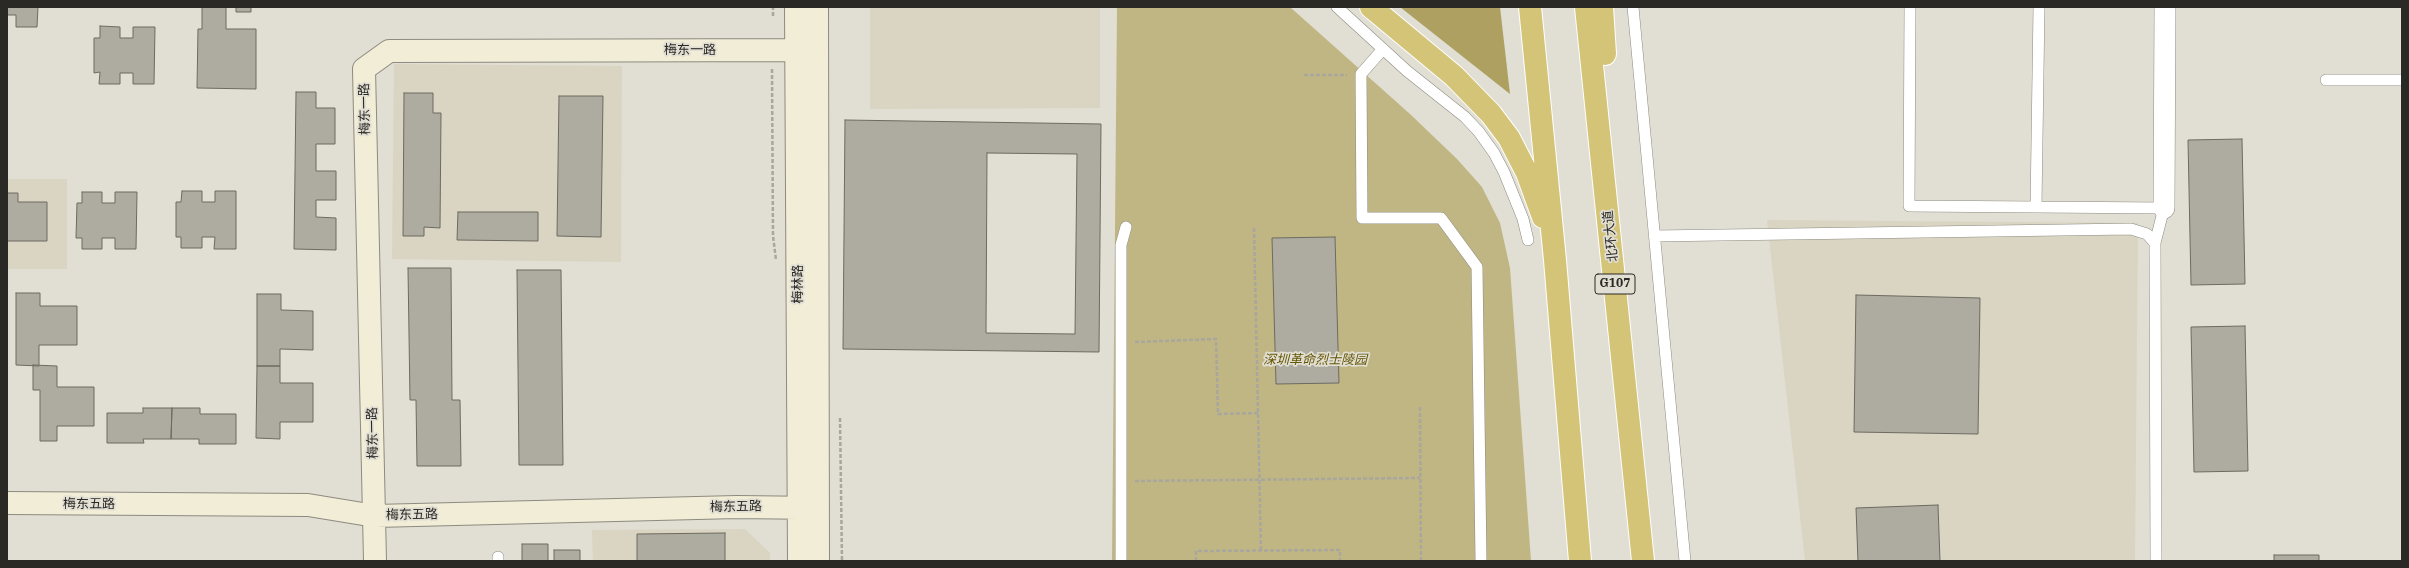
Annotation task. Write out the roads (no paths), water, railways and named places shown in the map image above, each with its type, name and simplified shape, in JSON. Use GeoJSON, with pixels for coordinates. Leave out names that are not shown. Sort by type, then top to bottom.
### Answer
{"type":"FeatureCollection","features":[{"type":"Feature","properties":{"kind":"highway"},"geometry":{"type":"LineString","coordinates":[[1371,7],[1454,76],[1491,114],[1509,138],[1527,173],[1555,260]]}},
{"type":"Feature","properties":{"kind":"highway"},"geometry":{"type":"LineString","coordinates":[[1530,7],[1555,260],[1580,561]]}},
{"type":"Feature","properties":{"kind":"highway","name":"北环大道"},"geometry":{"type":"LineString","coordinates":[[1586,7],[1607,197],[1643,561]]}},
{"type":"Feature","properties":{"kind":"highway"},"geometry":{"type":"LineString","coordinates":[[1602,7],[1607,93],[1607,197]]}},
{"type":"Feature","properties":{"kind":"street","name":"梅林路"},"geometry":{"type":"LineString","coordinates":[[796,7],[808,508],[818,561]]}},
{"type":"Feature","properties":{"kind":"street","name":"梅林路"},"geometry":{"type":"LineString","coordinates":[[799,561],[808,508],[818,7]]}},
{"type":"Feature","properties":{"kind":"street"},"geometry":{"type":"LineString","coordinates":[[2164,208],[2165,7]]}},
{"type":"Feature","properties":{"kind":"street","name":"梅东一路"},"geometry":{"type":"LineString","coordinates":[[375,561],[364,69],[389,51],[818,50]]}},
{"type":"Feature","properties":{"kind":"street","name":"梅东五路"},"geometry":{"type":"LineString","coordinates":[[7,503],[308,505],[375,516],[737,507],[808,508]]}},
{"type":"Feature","properties":{"kind":"lane"},"geometry":{"type":"LineString","coordinates":[[1337,7],[1383,49],[1465,117],[1483,137],[1494,152],[1504,172],[1523,219],[1528,240]]}},
{"type":"Feature","properties":{"kind":"lane"},"geometry":{"type":"LineString","coordinates":[[1633,7],[1685,561]]}},
{"type":"Feature","properties":{"kind":"lane"},"geometry":{"type":"LineString","coordinates":[[1910,7],[1909,206],[2164,208],[2155,243],[2156,561]]}},
{"type":"Feature","properties":{"kind":"lane"},"geometry":{"type":"LineString","coordinates":[[2036,208],[2038,7]]}},
{"type":"Feature","properties":{"kind":"lane"},"geometry":{"type":"LineString","coordinates":[[1383,49],[1362,74],[1362,218],[1441,218],[1477,267],[1482,561]]}},
{"type":"Feature","properties":{"kind":"lane"},"geometry":{"type":"LineString","coordinates":[[2326,80],[2402,80]]}},
{"type":"Feature","properties":{"kind":"lane"},"geometry":{"type":"LineString","coordinates":[[1121,561],[1121,245],[1126,227]]}},
{"type":"Feature","properties":{"kind":"lane"},"geometry":{"type":"LineString","coordinates":[[1654,236],[2131,229],[2146,234],[2155,243]]}},
{"type":"Feature","properties":{"kind":"park label","name":"深圳革命烈士陵园"},"geometry":{"type":"Point","coordinates":[1315,360]}}]}
